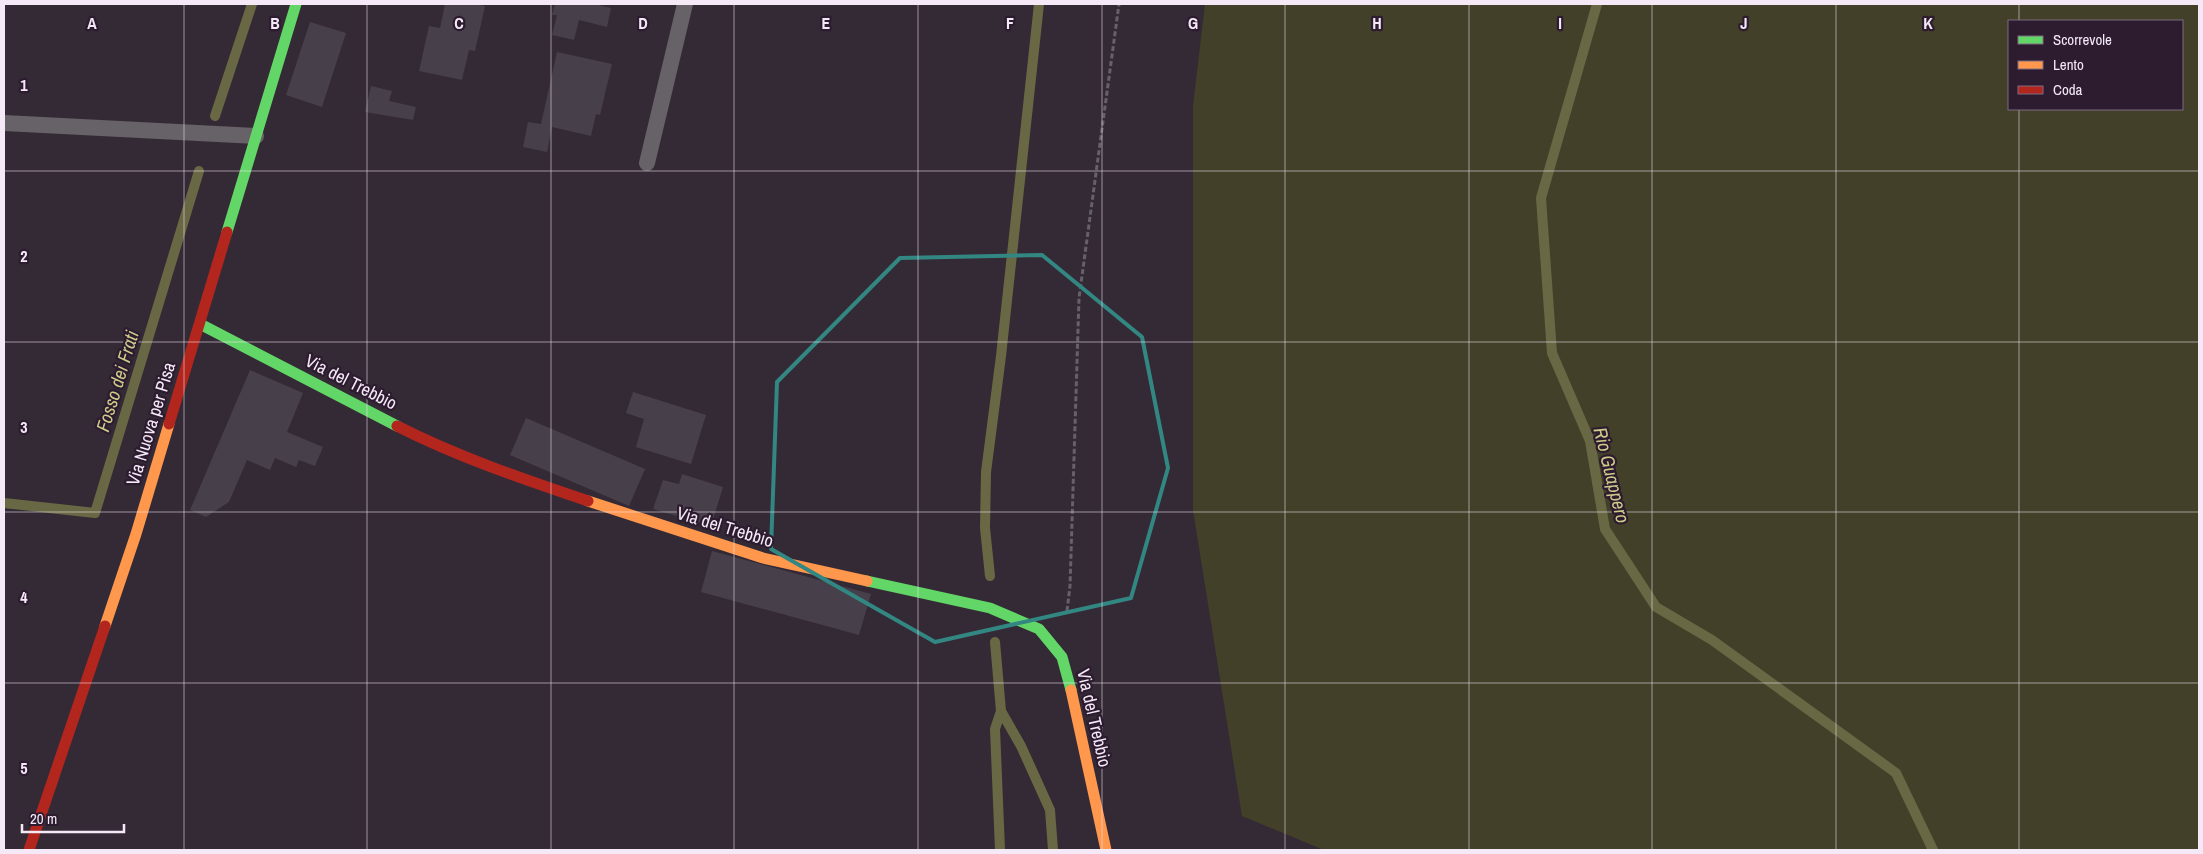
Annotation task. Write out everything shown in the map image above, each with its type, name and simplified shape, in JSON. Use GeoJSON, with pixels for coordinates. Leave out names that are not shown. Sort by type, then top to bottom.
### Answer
{"type":"FeatureCollection","features":[{"type":"Feature","properties":{"kind":"street","name":"Via Nuova per Pisa"},"geometry":{"type":"LineString","coordinates":[[29,850],[136,534],[296,4]]}},
{"type":"Feature","properties":{"kind":"street","name":"Via del Trebbio"},"geometry":{"type":"LineString","coordinates":[[200,324],[440,448],[515,477],[763,558],[990,608],[1039,629],[1062,657],[1072,694],[1106,850]]}},
{"type":"Feature","properties":{"kind":"lane"},"geometry":{"type":"LineString","coordinates":[[647,163],[685,4]]}},
{"type":"Feature","properties":{"kind":"lane"},"geometry":{"type":"LineString","coordinates":[[4,123],[256,136]]}},
{"type":"Feature","properties":{"kind":"path"},"geometry":{"type":"LineString","coordinates":[[1067,613],[1070,586],[1079,298],[1119,4]]}},
{"type":"Feature","properties":{"kind":"highlighted area"},"geometry":{"type":"Polygon","coordinates":[[[1042,255],[1142,337],[1168,468],[1131,598],[935,642],[771,549],[777,382],[900,258],[1042,255]]]}},
{"type":"Feature","properties":{"kind":"shaded area"},"geometry":{"type":"Polygon","coordinates":[[[1205,4],[2199,4],[2199,850],[1324,850],[1242,816],[1193,510],[1193,106],[1205,4]]]}},
{"type":"Feature","properties":{"kind":"building"},"geometry":{"type":"Polygon","coordinates":[[[445,4],[485,6],[475,51],[469,50],[462,80],[419,71],[429,26],[440,28],[445,4]]]}},
{"type":"Feature","properties":{"kind":"building"},"geometry":{"type":"Polygon","coordinates":[[[555,4],[594,4],[611,8],[607,27],[579,20],[574,40],[552,35],[557,15],[552,15],[555,4]]]}},
{"type":"Feature","properties":{"kind":"building"},"geometry":{"type":"Polygon","coordinates":[[[310,22],[346,33],[322,107],[286,95],[310,22]]]}},
{"type":"Feature","properties":{"kind":"building"},"geometry":{"type":"Polygon","coordinates":[[[557,52],[612,64],[600,115],[596,114],[591,136],[552,127],[547,152],[523,147],[528,122],[541,124],[557,52]]]}},
{"type":"Feature","properties":{"kind":"building"},"geometry":{"type":"Polygon","coordinates":[[[371,86],[392,91],[389,101],[416,107],[413,120],[365,112],[371,86]]]}},
{"type":"Feature","properties":{"kind":"building"},"geometry":{"type":"Polygon","coordinates":[[[250,370],[303,393],[287,432],[323,447],[315,466],[299,460],[296,467],[275,458],[270,470],[247,460],[229,502],[206,517],[190,510],[250,370]]]}},
{"type":"Feature","properties":{"kind":"building"},"geometry":{"type":"Polygon","coordinates":[[[633,392],[706,415],[691,464],[636,447],[644,419],[626,413],[633,392]]]}},
{"type":"Feature","properties":{"kind":"building"},"geometry":{"type":"Polygon","coordinates":[[[526,418],[645,469],[629,506],[510,455],[526,418]]]}},
{"type":"Feature","properties":{"kind":"building"},"geometry":{"type":"Polygon","coordinates":[[[682,474],[723,487],[711,526],[653,509],[663,480],[679,484],[682,474]]]}},
{"type":"Feature","properties":{"kind":"building"},"geometry":{"type":"Polygon","coordinates":[[[712,551],[871,594],[859,635],[701,592],[712,551]]]}},
{"type":"Feature","properties":{"kind":"waterway","name":"Fosso dei Frati"},"geometry":{"type":"LineString","coordinates":[[215,116],[252,4]]}},
{"type":"Feature","properties":{"kind":"waterway"},"geometry":{"type":"LineString","coordinates":[[990,576],[985,528],[986,472],[1001,356],[1039,4]]}},
{"type":"Feature","properties":{"kind":"waterway","name":"Rio Guappero"},"geometry":{"type":"LineString","coordinates":[[1597,4],[1541,198],[1552,353],[1590,441],[1605,529],[1656,607],[1712,640],[1896,773],[1933,850]]}},
{"type":"Feature","properties":{"kind":"waterway","name":"Fosso dei Frati"},"geometry":{"type":"LineString","coordinates":[[4,503],[95,513],[199,171]]}},
{"type":"Feature","properties":{"kind":"waterway"},"geometry":{"type":"LineString","coordinates":[[995,642],[1001,711],[1021,746],[1050,810],[1053,850]]}},
{"type":"Feature","properties":{"kind":"waterway"},"geometry":{"type":"LineString","coordinates":[[1000,850],[995,729],[1001,711]]}},
{"type":"Feature","properties":{"kind":"traffic: fast"},"geometry":{"type":"LineString","coordinates":[[227,232],[296,4]]}},
{"type":"Feature","properties":{"kind":"traffic: fast"},"geometry":{"type":"LineString","coordinates":[[200,324],[397,426]]}},
{"type":"Feature","properties":{"kind":"traffic: fast"},"geometry":{"type":"LineString","coordinates":[[867,581],[990,608],[1039,629],[1062,657],[1071,690]]}},
{"type":"Feature","properties":{"kind":"traffic: slow"},"geometry":{"type":"LineString","coordinates":[[105,626],[136,534],[169,424]]}},
{"type":"Feature","properties":{"kind":"traffic: slow"},"geometry":{"type":"LineString","coordinates":[[588,501],[763,558],[867,581]]}},
{"type":"Feature","properties":{"kind":"traffic: slow"},"geometry":{"type":"LineString","coordinates":[[1071,690],[1106,850]]}},
{"type":"Feature","properties":{"kind":"traffic: jam"},"geometry":{"type":"LineString","coordinates":[[169,424],[227,232]]}},
{"type":"Feature","properties":{"kind":"traffic: jam"},"geometry":{"type":"LineString","coordinates":[[397,426],[467,458],[588,501]]}},
{"type":"Feature","properties":{"kind":"traffic: jam"},"geometry":{"type":"LineString","coordinates":[[29,850],[105,626]]}}]}
